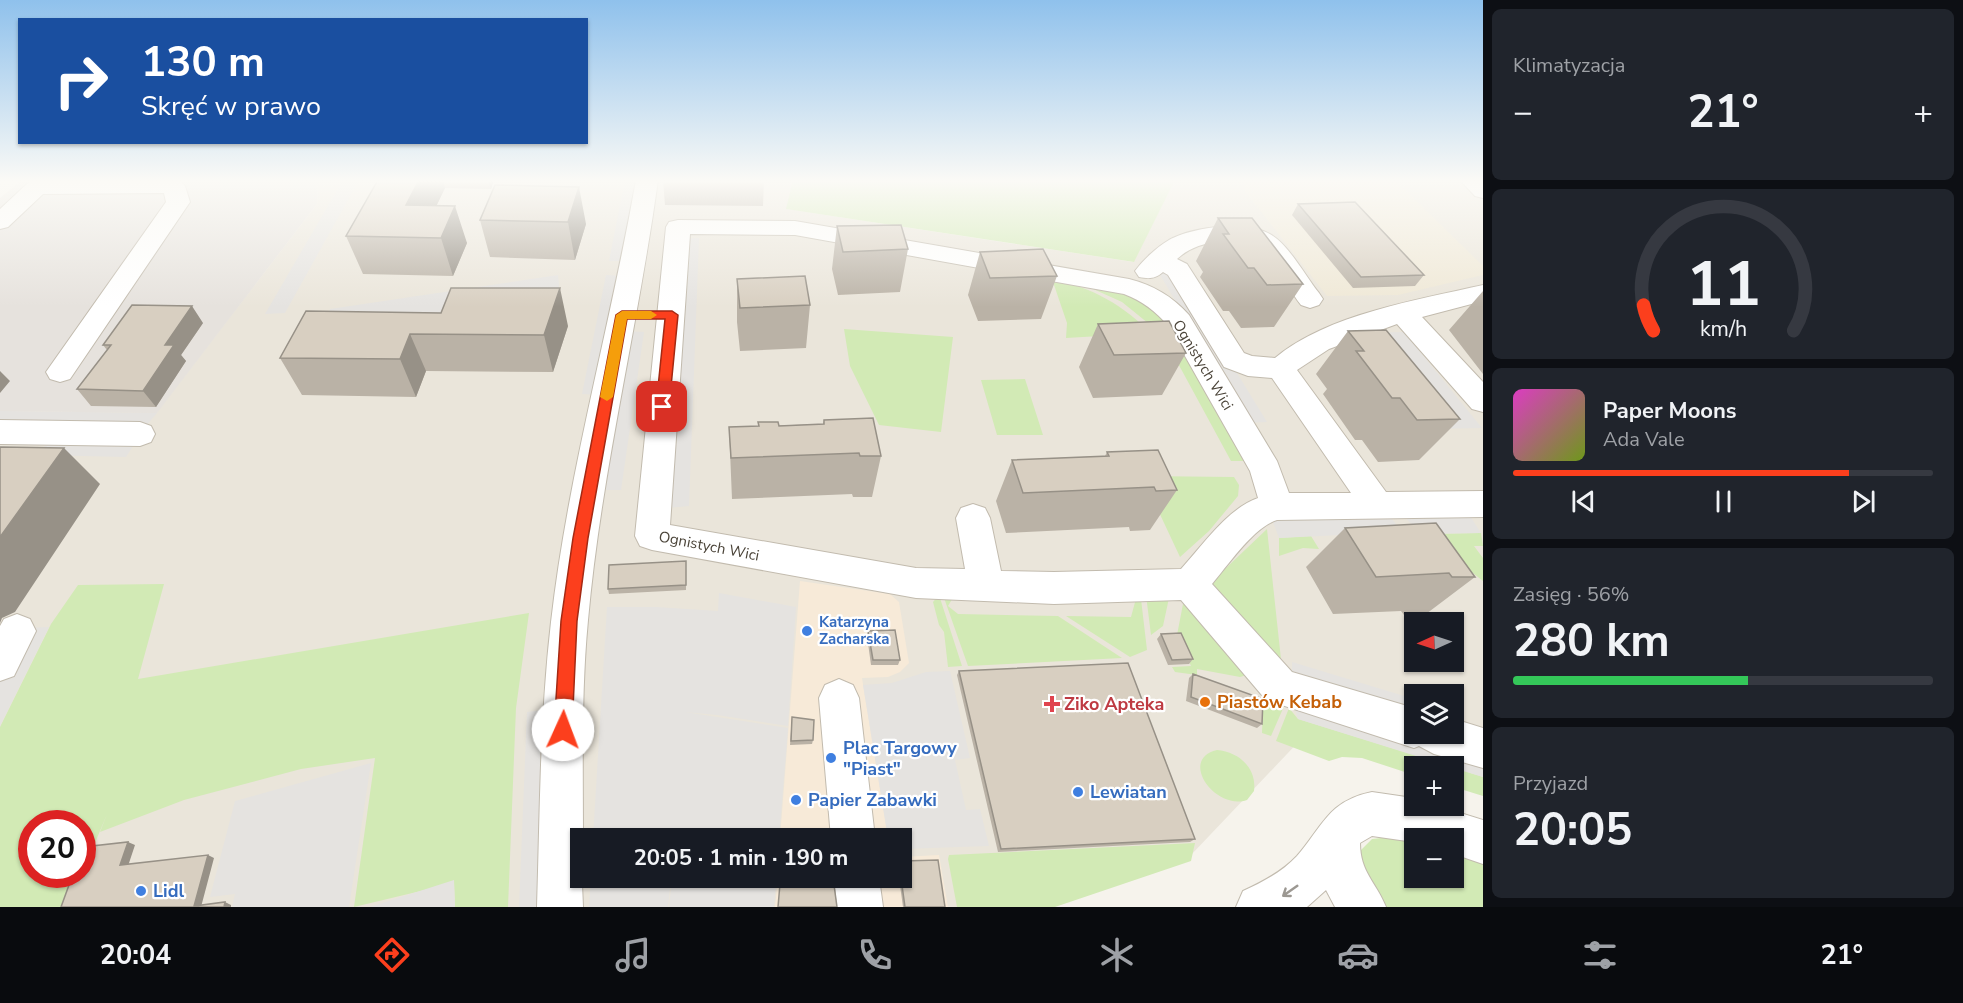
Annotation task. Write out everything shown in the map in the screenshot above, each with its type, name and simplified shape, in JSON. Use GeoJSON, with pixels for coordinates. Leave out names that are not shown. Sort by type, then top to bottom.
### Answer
{"type":"FeatureCollection","features":[{"type":"Feature","properties":{"kind":"street"},"geometry":{"type":"LineString","coordinates":[[60,372],[164,222]]}},
{"type":"Feature","properties":{"kind":"street"},"geometry":{"type":"LineString","coordinates":[[560,907],[564,688],[569,621],[580,538],[640,222]]}},
{"type":"Feature","properties":{"kind":"street","name":"Ognistych Wici"},"geometry":{"type":"LineString","coordinates":[[1190,585],[1054,588],[916,583],[652,536],[678,227],[795,228],[1130,287],[1157,299],[1179,321],[1266,470],[1270,509]]}},
{"type":"Feature","properties":{"kind":"street"},"geometry":{"type":"LineString","coordinates":[[1130,287],[1178,246],[1204,237],[1228,234],[1264,241],[1310,299]]}},
{"type":"Feature","properties":{"kind":"street"},"geometry":{"type":"LineString","coordinates":[[1161,260],[1178,270],[1234,360],[1248,366],[1281,369],[1378,506]]}},
{"type":"Feature","properties":{"kind":"street"},"geometry":{"type":"LineString","coordinates":[[1281,369],[1291,357],[1370,323],[1483,293]]}},
{"type":"Feature","properties":{"kind":"street"},"geometry":{"type":"LineString","coordinates":[[1403,313],[1483,401]]}},
{"type":"Feature","properties":{"kind":"street"},"geometry":{"type":"LineString","coordinates":[[622,315],[672,315]]}},
{"type":"Feature","properties":{"kind":"street"},"geometry":{"type":"LineString","coordinates":[[0,432],[140,434]]}},
{"type":"Feature","properties":{"kind":"street"},"geometry":{"type":"LineString","coordinates":[[1404,725],[1280,687],[1190,585],[1237,531],[1270,509],[1483,504]]}},
{"type":"Feature","properties":{"kind":"street"},"geometry":{"type":"LineString","coordinates":[[973,518],[986,585]]}},
{"type":"Feature","properties":{"kind":"street"},"geometry":{"type":"LineString","coordinates":[[839,698],[852,828]]}},
{"type":"Feature","properties":{"kind":"street"},"geometry":{"type":"LineString","coordinates":[[1464,742],[1483,747]]}},
{"type":"Feature","properties":{"kind":"street"},"geometry":{"type":"LineString","coordinates":[[1259,907],[1277,900],[1302,882],[1314,870],[1340,833],[1357,818],[1378,814],[1483,842]]}},
{"type":"Feature","properties":{"kind":"street"},"geometry":{"type":"LineString","coordinates":[[1340,833],[1339,864],[1350,891],[1363,907]]}},
{"type":"Feature","properties":{"kind":"street"},"geometry":{"type":"LineString","coordinates":[[858,888],[860,907]]}},
{"type":"Feature","properties":{"kind":"shaded area"},"geometry":{"type":"Polygon","coordinates":[[[0,222],[303,222],[157,413],[0,411],[0,222]]]}},
{"type":"Feature","properties":{"kind":"shaded area"},"geometry":{"type":"Polygon","coordinates":[[[303,222],[874,222],[1133,262],[1153,222],[1483,222],[1483,784],[1464,779],[1464,756],[1404,756],[1404,761],[1306,734],[1191,855],[1027,907],[0,907],[0,411],[157,412],[303,222]]]}},
{"type":"Feature","properties":{"kind":"shaded area"},"geometry":{"type":"Polygon","coordinates":[[[318,222],[335,222],[285,313],[265,314],[318,222]]]}},
{"type":"Feature","properties":{"kind":"shaded area"},"geometry":{"type":"Polygon","coordinates":[[[617,222],[630,222],[623,261],[609,261],[617,222]]]}},
{"type":"Feature","properties":{"kind":"shaded area"},"geometry":{"type":"Polygon","coordinates":[[[1269,222],[1438,222],[1483,266],[1483,275],[1398,295],[1327,296],[1269,222]]]}},
{"type":"Feature","properties":{"kind":"shaded area"},"geometry":{"type":"Polygon","coordinates":[[[699,238],[689,506],[667,508],[682,239],[699,238]]]}},
{"type":"Feature","properties":{"kind":"shaded area"},"geometry":{"type":"Polygon","coordinates":[[[1156,268],[1175,272],[1267,422],[1247,423],[1156,268]]]}},
{"type":"Feature","properties":{"kind":"shaded area"},"geometry":{"type":"Polygon","coordinates":[[[558,275],[560,296],[325,330],[330,309],[558,275]]]}},
{"type":"Feature","properties":{"kind":"shaded area"},"geometry":{"type":"Polygon","coordinates":[[[606,275],[622,276],[600,395],[582,394],[606,275]]]}},
{"type":"Feature","properties":{"kind":"shaded area"},"geometry":{"type":"Polygon","coordinates":[[[627,331],[644,332],[621,490],[601,490],[627,331]]]}},
{"type":"Feature","properties":{"kind":"shaded area"},"geometry":{"type":"Polygon","coordinates":[[[1404,332],[1482,428],[1433,429],[1359,333],[1404,332]]]}},
{"type":"Feature","properties":{"kind":"shaded area"},"geometry":{"type":"Polygon","coordinates":[[[0,411],[157,413],[146,426],[0,424],[0,411]]]}},
{"type":"Feature","properties":{"kind":"shaded area"},"geometry":{"type":"Polygon","coordinates":[[[49,441],[135,443],[126,457],[38,455],[49,441]]]}},
{"type":"Feature","properties":{"kind":"shaded area"},"geometry":{"type":"Polygon","coordinates":[[[1389,515],[1402,532],[1279,538],[1273,522],[1283,518],[1389,515]]]}},
{"type":"Feature","properties":{"kind":"shaded area"},"geometry":{"type":"Polygon","coordinates":[[[1404,516],[1470,516],[1481,533],[1420,534],[1404,516]]]}},
{"type":"Feature","properties":{"kind":"shaded area","name":"Plac Targowy \"Piast\""},"geometry":{"type":"Polygon","coordinates":[[[800,581],[890,594],[899,602],[909,663],[900,672],[888,677],[862,678],[886,828],[781,828],[800,581]]]}},
{"type":"Feature","properties":{"kind":"shaded area"},"geometry":{"type":"Polygon","coordinates":[[[719,593],[796,607],[788,726],[685,712],[788,728],[780,828],[594,828],[607,607],[718,611],[719,593]]]}},
{"type":"Feature","properties":{"kind":"shaded area"},"geometry":{"type":"Polygon","coordinates":[[[49,627],[0,726],[0,678],[26,628],[49,627]]]}},
{"type":"Feature","properties":{"kind":"shaded area"},"geometry":{"type":"Polygon","coordinates":[[[1292,662],[1404,696],[1404,714],[1292,679],[1292,662]]]}},
{"type":"Feature","properties":{"kind":"shaded area"},"geometry":{"type":"Polygon","coordinates":[[[950,671],[970,758],[955,760],[966,810],[980,809],[989,846],[912,849],[912,828],[886,828],[863,685],[892,683],[926,672],[950,671]]]}},
{"type":"Feature","properties":{"kind":"shaded area"},"geometry":{"type":"Polygon","coordinates":[[[1293,700],[1404,734],[1404,744],[1437,744],[1483,758],[1483,777],[1464,771],[1464,756],[1416,756],[1298,719],[1293,700]]]}},
{"type":"Feature","properties":{"kind":"shaded area"},"geometry":{"type":"Polygon","coordinates":[[[551,709],[547,907],[519,907],[527,712],[551,709]]]}},
{"type":"Feature","properties":{"kind":"shaded area"},"geometry":{"type":"Polygon","coordinates":[[[371,763],[349,907],[232,907],[235,894],[210,897],[235,801],[371,763]]]}},
{"type":"Feature","properties":{"kind":"shaded area"},"geometry":{"type":"Polygon","coordinates":[[[939,855],[948,907],[775,907],[777,888],[912,888],[912,856],[939,855]]]}},
{"type":"Feature","properties":{"kind":"shaded area"},"geometry":{"type":"Polygon","coordinates":[[[454,880],[455,907],[370,907],[454,880]]]}},
{"type":"Feature","properties":{"kind":"shaded area"},"geometry":{"type":"Polygon","coordinates":[[[590,888],[670,888],[668,907],[589,907],[590,888]]]}},
{"type":"Feature","properties":{"kind":"shaded area"},"geometry":{"type":"Polygon","coordinates":[[[671,888],[775,888],[774,907],[669,907],[671,888]]]}},
{"type":"Feature","properties":{"kind":"green space"},"geometry":{"type":"Polygon","coordinates":[[[874,222],[1154,222],[1134,262],[874,222]]]}},
{"type":"Feature","properties":{"kind":"green space"},"geometry":{"type":"Polygon","coordinates":[[[1053,282],[1067,283],[1094,292],[1131,315],[1151,333],[1066,338],[1067,323],[1053,282]]]}},
{"type":"Feature","properties":{"kind":"green space"},"geometry":{"type":"Polygon","coordinates":[[[1082,284],[1130,296],[1150,308],[1169,327],[1159,332],[1122,302],[1082,284]]]}},
{"type":"Feature","properties":{"kind":"green space"},"geometry":{"type":"Polygon","coordinates":[[[844,329],[953,337],[941,432],[879,425],[850,366],[844,329]]]}},
{"type":"Feature","properties":{"kind":"green space"},"geometry":{"type":"Polygon","coordinates":[[[1179,344],[1245,461],[1231,461],[1168,345],[1179,344]]]}},
{"type":"Feature","properties":{"kind":"green space"},"geometry":{"type":"Polygon","coordinates":[[[1025,379],[1043,435],[997,435],[981,380],[1025,379]]]}},
{"type":"Feature","properties":{"kind":"green space"},"geometry":{"type":"Polygon","coordinates":[[[1142,476],[1234,477],[1239,485],[1238,496],[1209,531],[1180,557],[1142,476]]]}},
{"type":"Feature","properties":{"kind":"green space"},"geometry":{"type":"Polygon","coordinates":[[[1267,529],[1283,678],[1204,589],[1267,529]]]}},
{"type":"Feature","properties":{"kind":"green space"},"geometry":{"type":"Polygon","coordinates":[[[1481,533],[1483,546],[1474,546],[1483,558],[1483,581],[1424,534],[1481,533]]]}},
{"type":"Feature","properties":{"kind":"green space"},"geometry":{"type":"Polygon","coordinates":[[[1311,536],[1319,549],[1303,548],[1279,556],[1279,538],[1311,536]]]}},
{"type":"Feature","properties":{"kind":"green space"},"geometry":{"type":"Polygon","coordinates":[[[164,584],[138,679],[529,613],[516,708],[508,907],[455,907],[454,883],[354,907],[375,758],[301,769],[184,800],[100,832],[107,814],[96,841],[96,810],[18,810],[18,888],[76,888],[68,907],[0,907],[0,727],[51,624],[78,585],[164,584]]]}},
{"type":"Feature","properties":{"kind":"green space"},"geometry":{"type":"Polygon","coordinates":[[[939,595],[962,666],[948,667],[944,632],[939,625],[933,602],[939,595]]]}},
{"type":"Feature","properties":{"kind":"green space"},"geometry":{"type":"Polygon","coordinates":[[[943,595],[954,596],[948,606],[958,614],[1058,616],[1122,658],[968,666],[943,595]]]}},
{"type":"Feature","properties":{"kind":"green space"},"geometry":{"type":"Polygon","coordinates":[[[1137,595],[1141,599],[1147,650],[1130,657],[1066,616],[1131,617],[1137,595]]]}},
{"type":"Feature","properties":{"kind":"green space"},"geometry":{"type":"Polygon","coordinates":[[[1146,595],[1169,598],[1163,626],[1151,635],[1146,595]]]}},
{"type":"Feature","properties":{"kind":"green space"},"geometry":{"type":"Polygon","coordinates":[[[1183,604],[1194,611],[1250,674],[1240,677],[1197,669],[1197,675],[1175,672],[1172,667],[1191,666],[1177,635],[1183,604]]]}},
{"type":"Feature","properties":{"kind":"green space"},"geometry":{"type":"Polygon","coordinates":[[[1280,699],[1285,704],[1271,736],[1262,733],[1263,702],[1280,699]]]}},
{"type":"Feature","properties":{"kind":"green space"},"geometry":{"type":"Polygon","coordinates":[[[1289,708],[1298,719],[1418,756],[1404,756],[1404,772],[1362,758],[1342,757],[1329,761],[1276,741],[1289,708]]]}},
{"type":"Feature","properties":{"kind":"green space"},"geometry":{"type":"Polygon","coordinates":[[[1217,750],[1232,754],[1249,768],[1253,775],[1254,791],[1247,800],[1235,801],[1223,798],[1205,783],[1201,773],[1201,763],[1206,755],[1217,750]]]}},
{"type":"Feature","properties":{"kind":"green space"},"geometry":{"type":"Polygon","coordinates":[[[1464,771],[1483,777],[1483,796],[1464,790],[1464,771]]]}},
{"type":"Feature","properties":{"kind":"green space"},"geometry":{"type":"Polygon","coordinates":[[[1404,837],[1404,888],[1464,888],[1464,855],[1483,862],[1483,907],[1385,907],[1366,885],[1360,851],[1372,839],[1404,837]]]}},
{"type":"Feature","properties":{"kind":"green space"},"geometry":{"type":"Polygon","coordinates":[[[1195,843],[1191,861],[1055,907],[957,907],[948,859],[949,855],[1195,843]]]}},
{"type":"Feature","properties":{"kind":"building"},"geometry":{"type":"Polygon","coordinates":[[[354,222],[448,222],[441,238],[346,236],[354,222]]]}},
{"type":"Feature","properties":{"kind":"building"},"geometry":{"type":"Polygon","coordinates":[[[1221,222],[1255,222],[1303,284],[1267,285],[1254,268],[1248,268],[1223,234],[1229,234],[1221,222]]]}},
{"type":"Feature","properties":{"kind":"building"},"geometry":{"type":"Polygon","coordinates":[[[1314,222],[1374,222],[1424,275],[1361,277],[1314,222]]]}},
{"type":"Feature","properties":{"kind":"building"},"geometry":{"type":"Polygon","coordinates":[[[901,225],[908,249],[843,252],[837,226],[901,225]]]}},
{"type":"Feature","properties":{"kind":"building"},"geometry":{"type":"Polygon","coordinates":[[[1043,249],[1057,276],[990,278],[980,252],[1043,249]]]}},
{"type":"Feature","properties":{"kind":"building"},"geometry":{"type":"Polygon","coordinates":[[[805,276],[810,305],[740,308],[737,279],[805,276]]]}},
{"type":"Feature","properties":{"kind":"building"},"geometry":{"type":"Polygon","coordinates":[[[451,288],[560,288],[544,335],[410,334],[400,359],[280,358],[306,311],[441,313],[451,288]]]}},
{"type":"Feature","properties":{"kind":"building"},"geometry":{"type":"Polygon","coordinates":[[[132,305],[192,306],[165,345],[174,345],[143,391],[77,389],[111,345],[103,345],[132,305]]]}},
{"type":"Feature","properties":{"kind":"building"},"geometry":{"type":"Polygon","coordinates":[[[1169,321],[1186,353],[1114,355],[1098,324],[1169,321]]]}},
{"type":"Feature","properties":{"kind":"building"},"geometry":{"type":"Polygon","coordinates":[[[1386,330],[1460,419],[1417,420],[1400,398],[1392,398],[1356,351],[1364,351],[1348,331],[1386,330]]]}},
{"type":"Feature","properties":{"kind":"building"},"geometry":{"type":"Polygon","coordinates":[[[873,418],[881,456],[860,456],[859,453],[731,458],[729,427],[759,426],[758,422],[778,422],[779,426],[824,424],[824,420],[873,418]]]}},
{"type":"Feature","properties":{"kind":"building"},"geometry":{"type":"Polygon","coordinates":[[[0,447],[64,448],[0,537],[0,447]]]}},
{"type":"Feature","properties":{"kind":"building"},"geometry":{"type":"Polygon","coordinates":[[[1158,450],[1177,490],[1156,491],[1154,487],[1023,493],[1012,460],[1109,456],[1107,452],[1158,450]]]}},
{"type":"Feature","properties":{"kind":"building"},"geometry":{"type":"Polygon","coordinates":[[[1436,523],[1475,577],[1452,577],[1449,573],[1376,577],[1345,528],[1436,523]]]}},
{"type":"Feature","properties":{"kind":"building"},"geometry":{"type":"Polygon","coordinates":[[[686,561],[686,585],[608,589],[609,565],[686,561]]]}},
{"type":"Feature","properties":{"kind":"building"},"geometry":{"type":"Polygon","coordinates":[[[895,630],[900,660],[873,660],[868,631],[895,630]]]}},
{"type":"Feature","properties":{"kind":"building"},"geometry":{"type":"Polygon","coordinates":[[[1181,633],[1193,659],[1172,660],[1161,634],[1181,633]]]}},
{"type":"Feature","properties":{"kind":"building","name":"Lewiatan"},"geometry":{"type":"Polygon","coordinates":[[[1128,663],[1195,839],[1001,849],[959,671],[1128,663]]]}},
{"type":"Feature","properties":{"kind":"building"},"geometry":{"type":"Polygon","coordinates":[[[1193,674],[1263,699],[1262,724],[1191,697],[1193,674]]]}},
{"type":"Feature","properties":{"kind":"building"},"geometry":{"type":"Polygon","coordinates":[[[792,717],[814,720],[813,740],[791,741],[792,717]]]}},
{"type":"Feature","properties":{"kind":"building","name":"Lidl"},"geometry":{"type":"Polygon","coordinates":[[[128,842],[120,865],[208,855],[194,906],[225,902],[224,907],[61,907],[68,888],[96,888],[96,846],[128,842]]]}},
{"type":"Feature","properties":{"kind":"building"},"geometry":{"type":"Polygon","coordinates":[[[938,860],[945,907],[905,907],[902,888],[912,888],[912,861],[938,860]]]}},
{"type":"Feature","properties":{"kind":"building"},"geometry":{"type":"Polygon","coordinates":[[[780,888],[834,888],[837,907],[778,907],[780,888]]]}},
{"type":"Feature","properties":{"kind":"slow traffic"},"geometry":{"type":"LineString","coordinates":[[607,397],[622,315],[651,315]]}},
{"type":"Feature","properties":{"kind":"place","name":"Katarzyna Zacharska"},"geometry":{"type":"Point","coordinates":[807,631]}},
{"type":"Feature","properties":{"kind":"place","name":"Piastów Kebab"},"geometry":{"type":"Point","coordinates":[1205,702]}},
{"type":"Feature","properties":{"kind":"place","name":"Ziko Apteka"},"geometry":{"type":"Point","coordinates":[1052,704]}},
{"type":"Feature","properties":{"kind":"place","name":"Plac Targowy \"Piast\""},"geometry":{"type":"Point","coordinates":[831,758]}},
{"type":"Feature","properties":{"kind":"place","name":"Lewiatan"},"geometry":{"type":"Point","coordinates":[1078,792]}},
{"type":"Feature","properties":{"kind":"place","name":"Papier Zabawki"},"geometry":{"type":"Point","coordinates":[796,800]}},
{"type":"Feature","properties":{"kind":"place","name":"Lidl"},"geometry":{"type":"Point","coordinates":[141,891]}},
{"type":"Feature","properties":{"kind":"route"},"geometry":{"type":"LineString","coordinates":[[563,730],[569,621],[580,538],[622,315],[672,315],[662,407]]}}]}
